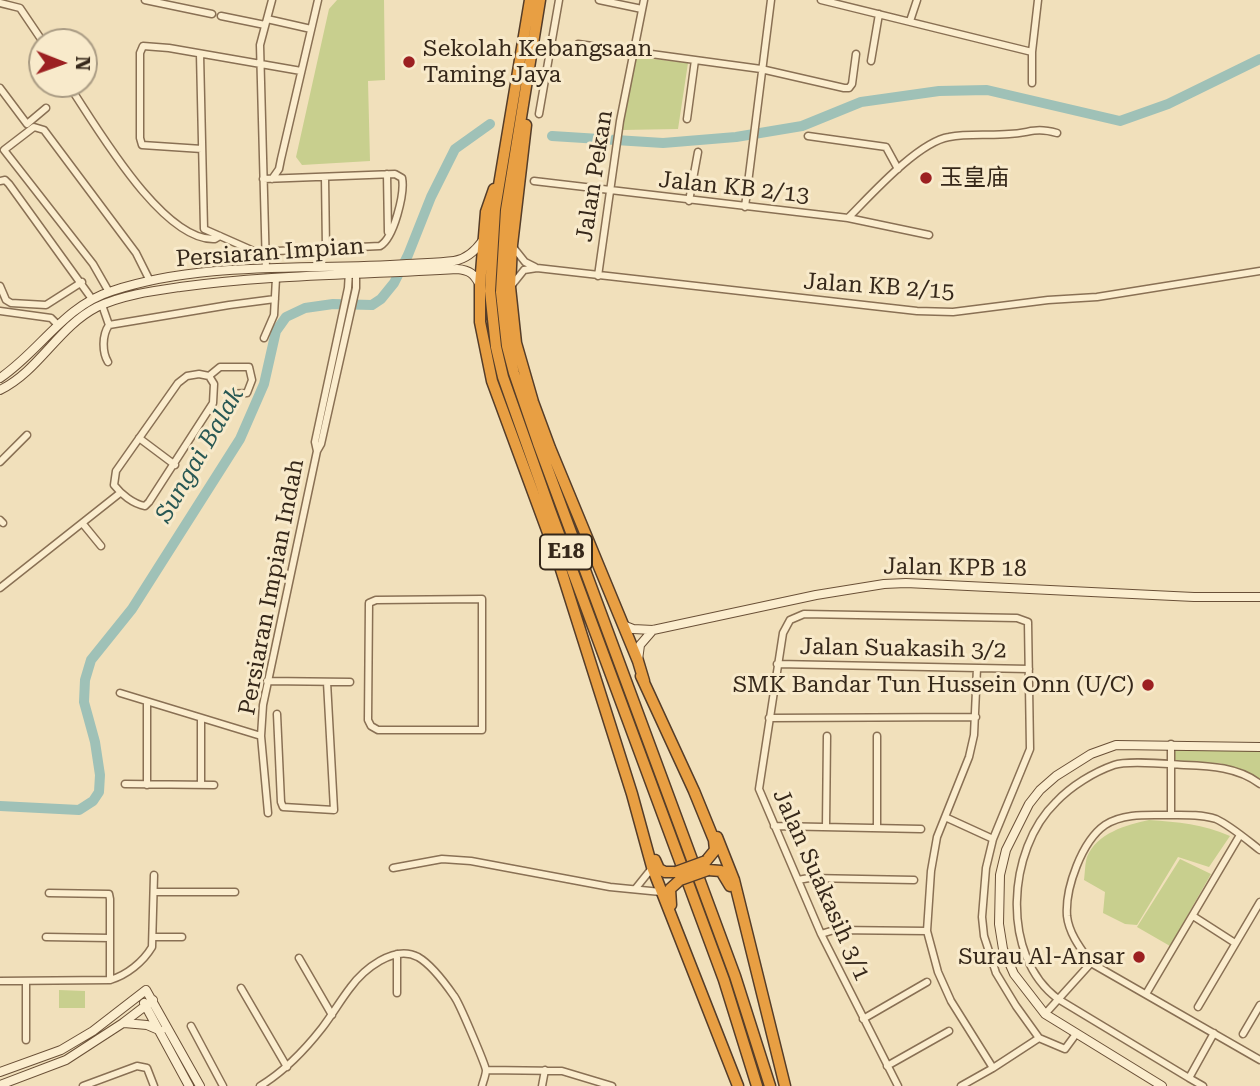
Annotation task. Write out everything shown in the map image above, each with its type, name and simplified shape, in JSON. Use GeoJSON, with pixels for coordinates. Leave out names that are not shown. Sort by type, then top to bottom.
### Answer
{"type":"FeatureCollection","features":[{"type":"Feature","properties":{"kind":"highway","name":"E18"},"geometry":{"type":"LineString","coordinates":[[530,0],[495,209],[490,291],[496,347],[503,377],[724,980],[757,1086]]}},
{"type":"Feature","properties":{"kind":"highway","name":"E18"},"geometry":{"type":"LineString","coordinates":[[540,0],[506,210],[501,292],[503,320],[514,373],[735,976],[770,1086]]}},
{"type":"Feature","properties":{"kind":"highway"},"geometry":{"type":"LineString","coordinates":[[525,94],[526,129],[512,245],[510,287],[516,343],[533,402],[644,681]]}},
{"type":"Feature","properties":{"kind":"highway"},"geometry":{"type":"LineString","coordinates":[[500,177],[488,203],[480,285],[480,322],[492,381],[558,560],[652,867],[738,1086]]}},
{"type":"Feature","properties":{"kind":"highway"},"geometry":{"type":"LineString","coordinates":[[576,546],[588,560],[726,858],[785,1086]]}},
{"type":"Feature","properties":{"kind":"highway"},"geometry":{"type":"LineString","coordinates":[[639,823],[659,869],[665,873],[678,876],[707,865],[715,849],[714,840],[694,791]]}},
{"type":"Feature","properties":{"kind":"highway"},"geometry":{"type":"LineString","coordinates":[[707,865],[721,871],[727,878],[746,932]]}},
{"type":"Feature","properties":{"kind":"highway"},"geometry":{"type":"LineString","coordinates":[[678,876],[670,890],[669,899],[683,944]]}},
{"type":"Feature","properties":{"kind":"street"},"geometry":{"type":"LineString","coordinates":[[145,0],[212,14]]}},
{"type":"Feature","properties":{"kind":"street"},"geometry":{"type":"LineString","coordinates":[[192,10],[194,0]]}},
{"type":"Feature","properties":{"kind":"street"},"geometry":{"type":"LineString","coordinates":[[246,279],[259,275],[266,269],[260,45],[272,0]]}},
{"type":"Feature","properties":{"kind":"street"},"geometry":{"type":"LineString","coordinates":[[272,179],[279,169],[318,0]]}},
{"type":"Feature","properties":{"kind":"street"},"geometry":{"type":"LineString","coordinates":[[539,114],[559,0]]}},
{"type":"Feature","properties":{"kind":"street"},"geometry":{"type":"LineString","coordinates":[[600,0],[642,9]]}},
{"type":"Feature","properties":{"kind":"street","name":"Jalan Pekan"},"geometry":{"type":"LineString","coordinates":[[598,276],[608,191],[644,0]]}},
{"type":"Feature","properties":{"kind":"street"},"geometry":{"type":"LineString","coordinates":[[745,207],[771,0]]}},
{"type":"Feature","properties":{"kind":"street"},"geometry":{"type":"LineString","coordinates":[[821,0],[1032,52]]}},
{"type":"Feature","properties":{"kind":"street"},"geometry":{"type":"LineString","coordinates":[[910,21],[917,0]]}},
{"type":"Feature","properties":{"kind":"street"},"geometry":{"type":"LineString","coordinates":[[1032,83],[1032,52],[1038,0]]}},
{"type":"Feature","properties":{"kind":"street"},"geometry":{"type":"LineString","coordinates":[[0,3],[20,8],[34,28]]}},
{"type":"Feature","properties":{"kind":"street"},"geometry":{"type":"LineString","coordinates":[[872,61],[879,14]]}},
{"type":"Feature","properties":{"kind":"street"},"geometry":{"type":"LineString","coordinates":[[221,16],[312,29]]}},
{"type":"Feature","properties":{"kind":"street"},"geometry":{"type":"LineString","coordinates":[[578,44],[761,69],[844,88],[849,88],[852,84],[856,54]]}},
{"type":"Feature","properties":{"kind":"street"},"geometry":{"type":"LineString","coordinates":[[202,149],[142,145],[140,53],[143,46],[302,71]]}},
{"type":"Feature","properties":{"kind":"street"},"geometry":{"type":"LineString","coordinates":[[200,54],[204,229],[256,253],[380,246],[388,238],[399,209],[403,186],[402,178],[387,174],[263,179]]}},
{"type":"Feature","properties":{"kind":"street"},"geometry":{"type":"LineString","coordinates":[[687,119],[695,60]]}},
{"type":"Feature","properties":{"kind":"street"},"geometry":{"type":"LineString","coordinates":[[0,88],[27,124],[46,108]]}},
{"type":"Feature","properties":{"kind":"street"},"geometry":{"type":"LineString","coordinates":[[77,98],[120,161],[164,216],[208,240],[220,236]]}},
{"type":"Feature","properties":{"kind":"street"},"geometry":{"type":"LineString","coordinates":[[109,292],[93,264],[4,150],[34,127],[44,130],[136,253],[149,281]]}},
{"type":"Feature","properties":{"kind":"street"},"geometry":{"type":"LineString","coordinates":[[848,218],[898,169],[926,148],[947,137],[1008,134],[1032,129],[1057,134]]}},
{"type":"Feature","properties":{"kind":"street"},"geometry":{"type":"LineString","coordinates":[[808,136],[886,147],[898,169]]}},
{"type":"Feature","properties":{"kind":"street"},"geometry":{"type":"LineString","coordinates":[[689,201],[698,152]]}},
{"type":"Feature","properties":{"kind":"street"},"geometry":{"type":"LineString","coordinates":[[281,159],[289,178]]}},
{"type":"Feature","properties":{"kind":"street"},"geometry":{"type":"LineString","coordinates":[[387,174],[388,238]]}},
{"type":"Feature","properties":{"kind":"street"},"geometry":{"type":"LineString","coordinates":[[325,177],[326,250]]}},
{"type":"Feature","properties":{"kind":"street"},"geometry":{"type":"LineString","coordinates":[[0,181],[5,180],[9,184],[92,299]]}},
{"type":"Feature","properties":{"kind":"street","name":"Jalan KB 2/13"},"geometry":{"type":"LineString","coordinates":[[534,181],[848,218],[929,235]]}},
{"type":"Feature","properties":{"kind":"street","name":"Persiaran Impian"},"geometry":{"type":"LineString","coordinates":[[0,378],[20,363],[57,324],[92,299],[109,292],[149,281],[202,274],[266,269],[353,271],[413,268],[456,261],[468,256],[483,240]]}},
{"type":"Feature","properties":{"kind":"street"},"geometry":{"type":"LineString","coordinates":[[512,245],[525,262],[537,268]]}},
{"type":"Feature","properties":{"kind":"street","name":"Persiaran Impian"},"geometry":{"type":"LineString","coordinates":[[413,268],[468,270],[474,274],[480,285]]}},
{"type":"Feature","properties":{"kind":"street"},"geometry":{"type":"LineString","coordinates":[[510,287],[524,270],[537,268]]}},
{"type":"Feature","properties":{"kind":"street","name":"Jalan KB 2/15"},"geometry":{"type":"LineString","coordinates":[[537,268],[917,312],[953,312],[1097,297],[1260,271]]}},
{"type":"Feature","properties":{"kind":"street"},"geometry":{"type":"LineString","coordinates":[[266,269],[286,278]]}},
{"type":"Feature","properties":{"kind":"street","name":"Persiaran Impian"},"geometry":{"type":"LineString","coordinates":[[0,390],[28,370],[64,331],[102,305],[152,291],[246,279],[353,271]]}},
{"type":"Feature","properties":{"kind":"street","name":"Persiaran Impian Indah"},"geometry":{"type":"LineString","coordinates":[[268,813],[261,736],[267,681],[317,451],[321,444],[352,288],[353,271]]}},
{"type":"Feature","properties":{"kind":"street"},"geometry":{"type":"LineString","coordinates":[[264,338],[274,315],[276,278]]}},
{"type":"Feature","properties":{"kind":"street"},"geometry":{"type":"LineString","coordinates":[[0,286],[6,300],[11,303],[47,305],[82,282]]}},
{"type":"Feature","properties":{"kind":"street"},"geometry":{"type":"LineString","coordinates":[[108,362],[104,355],[105,331],[109,325],[275,299]]}},
{"type":"Feature","properties":{"kind":"street"},"geometry":{"type":"LineString","coordinates":[[102,305],[109,325]]}},
{"type":"Feature","properties":{"kind":"street"},"geometry":{"type":"LineString","coordinates":[[0,311],[51,318],[57,324]]}},
{"type":"Feature","properties":{"kind":"street"},"geometry":{"type":"LineString","coordinates":[[209,376],[219,367],[249,368],[252,380],[247,393],[227,394]]}},
{"type":"Feature","properties":{"kind":"street"},"geometry":{"type":"LineString","coordinates":[[187,376],[209,376],[214,384],[214,403],[175,465],[145,506],[120,493],[114,485],[114,478],[139,438],[178,383],[187,376]]}},
{"type":"Feature","properties":{"kind":"street"},"geometry":{"type":"LineString","coordinates":[[0,463],[27,435]]}},
{"type":"Feature","properties":{"kind":"street"},"geometry":{"type":"LineString","coordinates":[[139,438],[175,465]]}},
{"type":"Feature","properties":{"kind":"street"},"geometry":{"type":"LineString","coordinates":[[0,588],[120,493]]}},
{"type":"Feature","properties":{"kind":"street"},"geometry":{"type":"LineString","coordinates":[[83,524],[101,546]]}},
{"type":"Feature","properties":{"kind":"street","name":"Jalan KPB 18"},"geometry":{"type":"LineString","coordinates":[[623,625],[634,629],[653,630],[884,584],[987,586],[1194,597],[1260,597]]}},
{"type":"Feature","properties":{"kind":"street"},"geometry":{"type":"LineString","coordinates":[[482,599],[486,671],[482,730],[378,730],[371,726],[368,720],[369,603],[376,600],[482,599]]}},
{"type":"Feature","properties":{"kind":"street","name":"Jalan Suakasih 3/1"},"geometry":{"type":"LineString","coordinates":[[898,1086],[821,934],[759,789],[785,626],[797,617],[814,612],[1024,619],[1028,622],[1030,749],[993,839],[986,868],[982,917],[984,936],[996,973],[1039,1038]]}},
{"type":"Feature","properties":{"kind":"street"},"geometry":{"type":"LineString","coordinates":[[638,661],[640,645],[653,630]]}},
{"type":"Feature","properties":{"kind":"street","name":"Jalan Suakasih 3/2"},"geometry":{"type":"LineString","coordinates":[[777,664],[1029,669]]}},
{"type":"Feature","properties":{"kind":"street"},"geometry":{"type":"LineString","coordinates":[[977,668],[976,717],[969,757],[937,837],[931,871],[927,931],[938,972],[951,1001],[993,1069]]}},
{"type":"Feature","properties":{"kind":"street"},"geometry":{"type":"LineString","coordinates":[[267,681],[350,682]]}},
{"type":"Feature","properties":{"kind":"street"},"geometry":{"type":"LineString","coordinates":[[277,714],[283,807],[334,810],[327,682]]}},
{"type":"Feature","properties":{"kind":"street"},"geometry":{"type":"LineString","coordinates":[[120,694],[261,736]]}},
{"type":"Feature","properties":{"kind":"street"},"geometry":{"type":"LineString","coordinates":[[147,703],[147,785]]}},
{"type":"Feature","properties":{"kind":"street"},"geometry":{"type":"LineString","coordinates":[[769,718],[976,717]]}},
{"type":"Feature","properties":{"kind":"street"},"geometry":{"type":"LineString","coordinates":[[201,719],[201,785]]}},
{"type":"Feature","properties":{"kind":"street"},"geometry":{"type":"LineString","coordinates":[[826,826],[827,736]]}},
{"type":"Feature","properties":{"kind":"street"},"geometry":{"type":"LineString","coordinates":[[877,736],[877,827]]}},
{"type":"Feature","properties":{"kind":"street"},"geometry":{"type":"LineString","coordinates":[[1171,744],[1171,815]]}},
{"type":"Feature","properties":{"kind":"street"},"geometry":{"type":"LineString","coordinates":[[1162,1086],[1045,1014],[1014,974],[1003,949],[999,924],[1000,874],[1006,850],[1029,804],[1040,790],[1056,776],[1091,754],[1116,745],[1260,747]]}},
{"type":"Feature","properties":{"kind":"street"},"geometry":{"type":"LineString","coordinates":[[1203,1086],[1058,999],[1041,982],[1028,958],[1018,929],[1020,872],[1031,838],[1055,802],[1098,772],[1118,764],[1219,766],[1260,784]]}},
{"type":"Feature","properties":{"kind":"street"},"geometry":{"type":"LineString","coordinates":[[125,784],[214,785]]}},
{"type":"Feature","properties":{"kind":"street"},"geometry":{"type":"LineString","coordinates":[[1260,849],[1216,819],[1194,815],[1122,818],[1105,825],[1090,841],[1077,863],[1070,888],[1067,916],[1074,937],[1091,963],[1260,1060]]}},
{"type":"Feature","properties":{"kind":"street"},"geometry":{"type":"LineString","coordinates":[[945,817],[993,839]]}},
{"type":"Feature","properties":{"kind":"street"},"geometry":{"type":"LineString","coordinates":[[774,826],[921,829]]}},
{"type":"Feature","properties":{"kind":"street"},"geometry":{"type":"LineString","coordinates":[[1146,994],[1240,835]]}},
{"type":"Feature","properties":{"kind":"street"},"geometry":{"type":"LineString","coordinates":[[393,867],[457,859],[611,887],[661,892]]}},
{"type":"Feature","properties":{"kind":"street"},"geometry":{"type":"LineString","coordinates":[[636,888],[652,867]]}},
{"type":"Feature","properties":{"kind":"street"},"geometry":{"type":"LineString","coordinates":[[0,981],[110,980],[122,976],[147,955],[152,947],[154,875]]}},
{"type":"Feature","properties":{"kind":"street"},"geometry":{"type":"LineString","coordinates":[[798,880],[914,880]]}},
{"type":"Feature","properties":{"kind":"street"},"geometry":{"type":"LineString","coordinates":[[154,892],[234,892]]}},
{"type":"Feature","properties":{"kind":"street"},"geometry":{"type":"LineString","coordinates":[[49,893],[108,894],[110,980]]}},
{"type":"Feature","properties":{"kind":"street"},"geometry":{"type":"LineString","coordinates":[[1198,1007],[1260,902]]}},
{"type":"Feature","properties":{"kind":"street"},"geometry":{"type":"LineString","coordinates":[[1193,916],[1235,943]]}},
{"type":"Feature","properties":{"kind":"street"},"geometry":{"type":"LineString","coordinates":[[821,934],[834,930],[927,931]]}},
{"type":"Feature","properties":{"kind":"street"},"geometry":{"type":"LineString","coordinates":[[46,937],[110,938]]}},
{"type":"Feature","properties":{"kind":"street"},"geometry":{"type":"LineString","coordinates":[[153,937],[182,937]]}},
{"type":"Feature","properties":{"kind":"street"},"geometry":{"type":"LineString","coordinates":[[397,954],[397,993]]}},
{"type":"Feature","properties":{"kind":"street"},"geometry":{"type":"LineString","coordinates":[[260,1086],[288,1067],[364,972],[397,954],[417,956],[428,964],[456,998],[486,1070],[482,1086]]}},
{"type":"Feature","properties":{"kind":"street"},"geometry":{"type":"LineString","coordinates":[[299,958],[332,1015]]}},
{"type":"Feature","properties":{"kind":"street"},"geometry":{"type":"LineString","coordinates":[[1045,1014],[1091,963]]}},
{"type":"Feature","properties":{"kind":"street"},"geometry":{"type":"LineString","coordinates":[[26,981],[26,1040]]}},
{"type":"Feature","properties":{"kind":"street"},"geometry":{"type":"LineString","coordinates":[[863,1019],[927,982]]}},
{"type":"Feature","properties":{"kind":"street"},"geometry":{"type":"LineString","coordinates":[[241,988],[288,1067]]}},
{"type":"Feature","properties":{"kind":"street"},"geometry":{"type":"LineString","coordinates":[[0,1072],[61,1050],[93,1031],[142,993],[200,1086]]}},
{"type":"Feature","properties":{"kind":"street"},"geometry":{"type":"LineString","coordinates":[[0,1085],[66,1060],[123,1023],[149,1002]]}},
{"type":"Feature","properties":{"kind":"street"},"geometry":{"type":"LineString","coordinates":[[149,1002],[189,1086]]}},
{"type":"Feature","properties":{"kind":"street"},"geometry":{"type":"LineString","coordinates":[[1242,1034],[1260,1005]]}},
{"type":"Feature","properties":{"kind":"street"},"geometry":{"type":"LineString","coordinates":[[123,1023],[147,1025],[161,1031]]}},
{"type":"Feature","properties":{"kind":"street"},"geometry":{"type":"LineString","coordinates":[[191,1026],[223,1086]]}},
{"type":"Feature","properties":{"kind":"street"},"geometry":{"type":"LineString","coordinates":[[887,1066],[949,1031]]}},
{"type":"Feature","properties":{"kind":"street"},"geometry":{"type":"LineString","coordinates":[[1189,1078],[1214,1033]]}},
{"type":"Feature","properties":{"kind":"street"},"geometry":{"type":"LineString","coordinates":[[961,1086],[993,1069],[1039,1038],[1065,1049],[1076,1034]]}},
{"type":"Feature","properties":{"kind":"street"},"geometry":{"type":"LineString","coordinates":[[83,1086],[137,1066],[147,1068],[154,1086]]}},
{"type":"Feature","properties":{"kind":"street"},"geometry":{"type":"LineString","coordinates":[[486,1070],[562,1071],[612,1086]]}},
{"type":"Feature","properties":{"kind":"street"},"geometry":{"type":"LineString","coordinates":[[542,1086],[545,1070]]}},
{"type":"Feature","properties":{"kind":"green space"},"geometry":{"type":"Polygon","coordinates":[[[337,0],[384,0],[385,80],[368,81],[370,161],[302,165],[296,157],[329,9],[337,0]]]}},
{"type":"Feature","properties":{"kind":"green space"},"geometry":{"type":"Polygon","coordinates":[[[636,57],[688,63],[678,129],[622,130],[636,57]]]}},
{"type":"Feature","properties":{"kind":"green space"},"geometry":{"type":"Polygon","coordinates":[[[1174,747],[1260,750],[1260,779],[1220,763],[1174,762],[1174,747]]]}},
{"type":"Feature","properties":{"kind":"green space"},"geometry":{"type":"Polygon","coordinates":[[[1149,820],[1200,826],[1230,836],[1209,867],[1178,857],[1137,925],[1125,924],[1103,913],[1105,892],[1084,880],[1086,859],[1098,842],[1113,831],[1149,820]]]}},
{"type":"Feature","properties":{"kind":"green space"},"geometry":{"type":"Polygon","coordinates":[[[1180,859],[1211,874],[1170,946],[1137,927],[1180,859]]]}},
{"type":"Feature","properties":{"kind":"green space"},"geometry":{"type":"Polygon","coordinates":[[[59,990],[85,991],[85,1008],[59,1008],[59,990]]]}},
{"type":"Feature","properties":{"kind":"waterway"},"geometry":{"type":"LineString","coordinates":[[552,136],[663,143],[736,137],[802,126],[861,102],[939,91],[987,90],[1120,121],[1168,104],[1260,59]]}},
{"type":"Feature","properties":{"kind":"waterway","name":"Sungai Balak"},"geometry":{"type":"LineString","coordinates":[[0,806],[79,810],[93,801],[99,792],[100,775],[95,742],[84,702],[85,680],[91,660],[132,609],[240,439],[264,384],[276,331],[286,317],[305,308],[333,304],[372,305],[381,299],[394,283],[408,255],[431,197],[455,149],[490,124]]}},
{"type":"Feature","properties":{"kind":"place","name":"Sekolah Kebangsaan Taming Jaya"},"geometry":{"type":"Point","coordinates":[409,62]}},
{"type":"Feature","properties":{"kind":"place","name":"玉皇庙"},"geometry":{"type":"Point","coordinates":[926,178]}},
{"type":"Feature","properties":{"kind":"place","name":"SMK Bandar Tun Hussein Onn (U/C)"},"geometry":{"type":"Point","coordinates":[1148,685]}},
{"type":"Feature","properties":{"kind":"place","name":"Surau Al-Ansar"},"geometry":{"type":"Point","coordinates":[1139,957]}}]}
